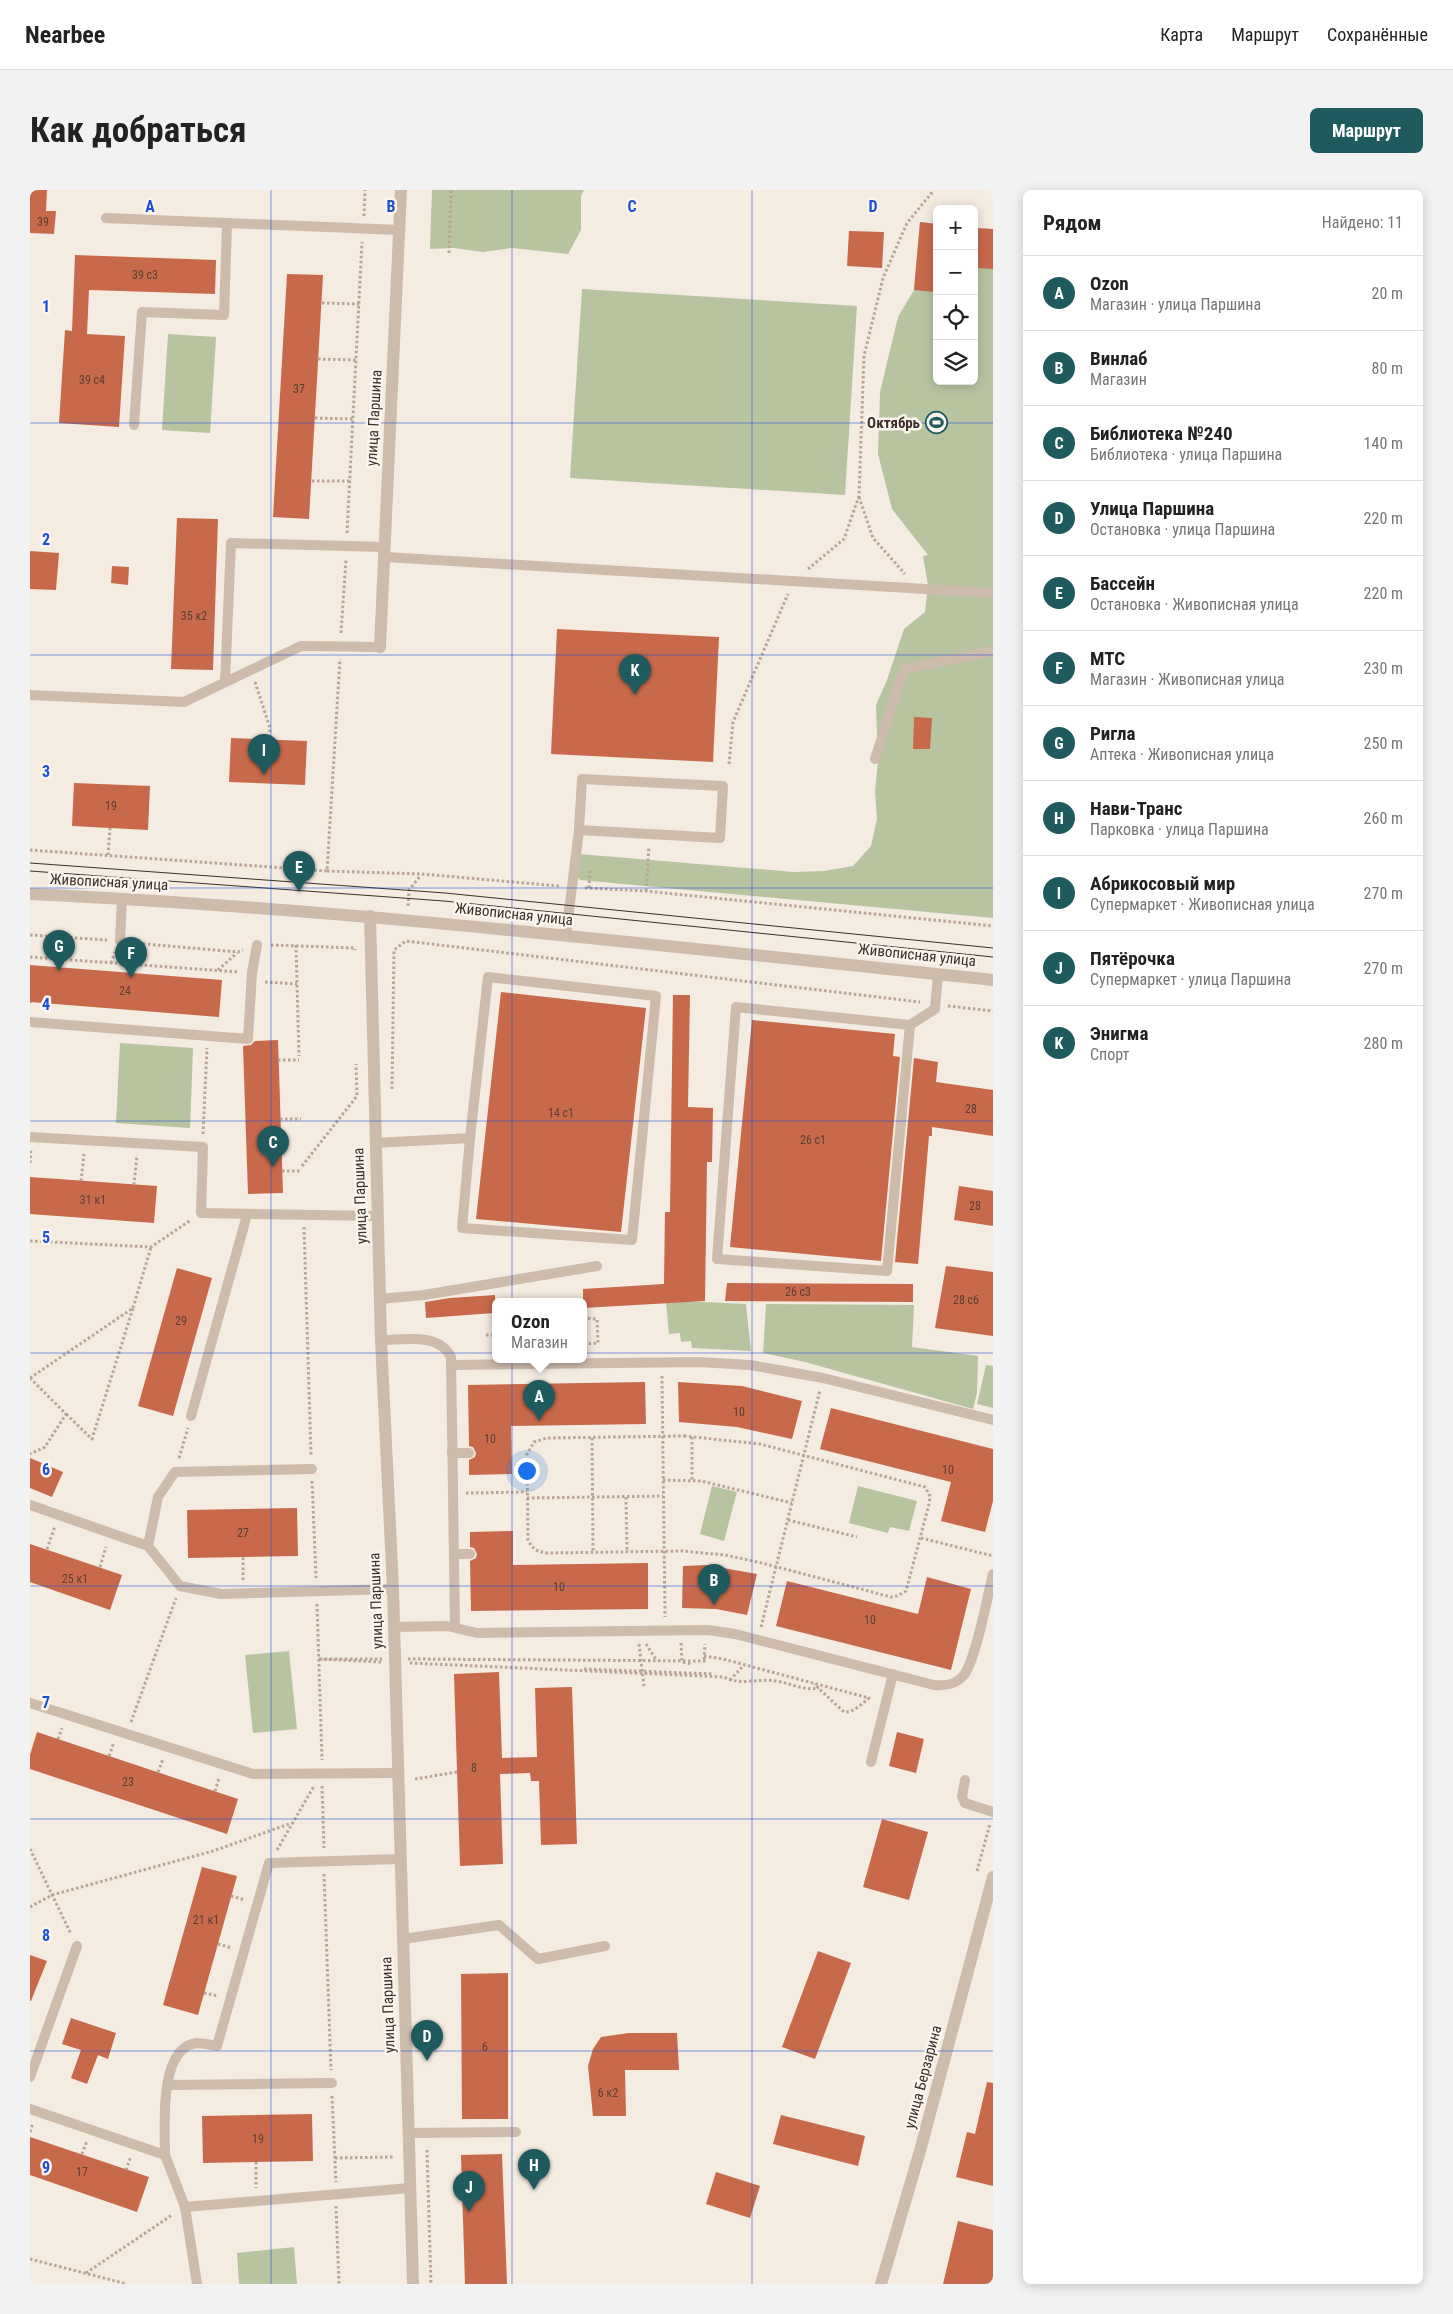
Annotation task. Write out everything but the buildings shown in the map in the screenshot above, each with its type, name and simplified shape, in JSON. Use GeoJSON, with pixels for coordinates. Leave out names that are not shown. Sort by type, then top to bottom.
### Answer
{"type":"FeatureCollection","features":[{"type":"Feature","properties":{"kind":"street","name":"улица Паршина"},"geometry":{"type":"LineString","coordinates":[[380,647],[401,190]]}},
{"type":"Feature","properties":{"kind":"street","name":"Живописная улица"},"geometry":{"type":"LineString","coordinates":[[30,894],[370,916],[993,980]]}},
{"type":"Feature","properties":{"kind":"street","name":"улица Паршина"},"geometry":{"type":"LineString","coordinates":[[370,916],[381,1340],[393,1589],[412,2284]]}},
{"type":"Feature","properties":{"kind":"street","name":"улица Берзарина"},"geometry":{"type":"LineString","coordinates":[[881,2284],[922,2141],[993,1877]]}},
{"type":"Feature","properties":{"kind":"lane"},"geometry":{"type":"LineString","coordinates":[[106,218],[399,230]]}},
{"type":"Feature","properties":{"kind":"lane"},"geometry":{"type":"LineString","coordinates":[[134,424],[142,312],[224,315],[227,222]]}},
{"type":"Feature","properties":{"kind":"lane"},"geometry":{"type":"LineString","coordinates":[[225,682],[231,543],[347,546],[385,552],[793,582],[993,593]]}},
{"type":"Feature","properties":{"kind":"lane"},"geometry":{"type":"LineString","coordinates":[[30,695],[184,702],[301,646],[380,647]]}},
{"type":"Feature","properties":{"kind":"lane"},"geometry":{"type":"LineString","coordinates":[[875,760],[904,670],[993,651]]}},
{"type":"Feature","properties":{"kind":"lane"},"geometry":{"type":"LineString","coordinates":[[566,936],[579,830],[582,779],[723,786],[720,838],[579,830]]}},
{"type":"Feature","properties":{"kind":"lane"},"geometry":{"type":"LineString","coordinates":[[120,941],[122,899]]}},
{"type":"Feature","properties":{"kind":"lane"},"geometry":{"type":"LineString","coordinates":[[30,1022],[248,1039],[252,977],[257,945]]}},
{"type":"Feature","properties":{"kind":"lane"},"geometry":{"type":"LineString","coordinates":[[910,1025],[887,1271],[717,1259],[736,1007],[910,1025],[935,1009],[938,974]]}},
{"type":"Feature","properties":{"kind":"lane"},"geometry":{"type":"LineString","coordinates":[[488,977],[656,996],[632,1240],[462,1228],[470,1138],[488,977]]}},
{"type":"Feature","properties":{"kind":"lane"},"geometry":{"type":"LineString","coordinates":[[30,1137],[203,1148],[201,1213],[377,1216]]}},
{"type":"Feature","properties":{"kind":"lane"},"geometry":{"type":"LineString","coordinates":[[375,1143],[470,1138]]}},
{"type":"Feature","properties":{"kind":"lane"},"geometry":{"type":"LineString","coordinates":[[191,1416],[247,1215]]}},
{"type":"Feature","properties":{"kind":"lane"},"geometry":{"type":"LineString","coordinates":[[380,1299],[424,1295],[597,1266]]}},
{"type":"Feature","properties":{"kind":"lane"},"geometry":{"type":"LineString","coordinates":[[381,1340],[436,1341],[447,1349],[451,1357],[454,1627]]}},
{"type":"Feature","properties":{"kind":"lane"},"geometry":{"type":"LineString","coordinates":[[451,1365],[698,1362],[750,1365],[823,1378],[993,1420]]}},
{"type":"Feature","properties":{"kind":"lane"},"geometry":{"type":"LineString","coordinates":[[452,1453],[469,1453]]}},
{"type":"Feature","properties":{"kind":"lane"},"geometry":{"type":"LineString","coordinates":[[148,1546],[158,1498],[175,1472],[312,1469]]}},
{"type":"Feature","properties":{"kind":"lane"},"geometry":{"type":"LineString","coordinates":[[30,1505],[148,1546],[180,1586],[221,1594],[393,1589]]}},
{"type":"Feature","properties":{"kind":"lane"},"geometry":{"type":"LineString","coordinates":[[454,1554],[470,1554]]}},
{"type":"Feature","properties":{"kind":"lane"},"geometry":{"type":"LineString","coordinates":[[394,1627],[454,1627],[477,1633],[639,1633],[708,1630],[735,1634],[944,1686],[963,1677],[970,1664],[993,1574]]}},
{"type":"Feature","properties":{"kind":"lane"},"geometry":{"type":"LineString","coordinates":[[871,1762],[893,1674]]}},
{"type":"Feature","properties":{"kind":"lane"},"geometry":{"type":"LineString","coordinates":[[30,1703],[253,1774],[398,1773]]}},
{"type":"Feature","properties":{"kind":"lane"},"geometry":{"type":"LineString","coordinates":[[965,1780],[962,1797],[965,1804],[993,1812]]}},
{"type":"Feature","properties":{"kind":"lane"},"geometry":{"type":"LineString","coordinates":[[197,2284],[185,2207],[165,2155],[165,2105],[170,2070],[180,2052],[196,2043],[217,2046],[268,1863],[400,1859]]}},
{"type":"Feature","properties":{"kind":"lane"},"geometry":{"type":"LineString","coordinates":[[403,1938],[499,1925],[538,1959],[605,1946]]}},
{"type":"Feature","properties":{"kind":"lane"},"geometry":{"type":"LineString","coordinates":[[30,2076],[77,1946]]}},
{"type":"Feature","properties":{"kind":"lane"},"geometry":{"type":"LineString","coordinates":[[168,2085],[332,2082]]}},
{"type":"Feature","properties":{"kind":"lane"},"geometry":{"type":"LineString","coordinates":[[30,2110],[165,2155]]}},
{"type":"Feature","properties":{"kind":"lane"},"geometry":{"type":"LineString","coordinates":[[408,2133],[516,2132]]}},
{"type":"Feature","properties":{"kind":"lane"},"geometry":{"type":"LineString","coordinates":[[185,2207],[410,2188]]}},
{"type":"Feature","properties":{"kind":"path"},"geometry":{"type":"LineString","coordinates":[[327,871],[347,546],[365,190]]}},
{"type":"Feature","properties":{"kind":"path"},"geometry":{"type":"LineString","coordinates":[[449,253],[451,190]]}},
{"type":"Feature","properties":{"kind":"path"},"geometry":{"type":"LineString","coordinates":[[729,764],[733,722],[793,582],[844,539],[859,496],[864,356],[883,278],[907,223],[934,190]]}},
{"type":"Feature","properties":{"kind":"path"},"geometry":{"type":"LineString","coordinates":[[322,303],[359,304]]}},
{"type":"Feature","properties":{"kind":"path"},"geometry":{"type":"LineString","coordinates":[[318,359],[356,360]]}},
{"type":"Feature","properties":{"kind":"path"},"geometry":{"type":"LineString","coordinates":[[315,418],[353,419]]}},
{"type":"Feature","properties":{"kind":"path"},"geometry":{"type":"LineString","coordinates":[[312,481],[350,481]]}},
{"type":"Feature","properties":{"kind":"path"},"geometry":{"type":"LineString","coordinates":[[859,496],[874,538],[918,589]]}},
{"type":"Feature","properties":{"kind":"path"},"geometry":{"type":"LineString","coordinates":[[251,669],[270,728],[269,740]]}},
{"type":"Feature","properties":{"kind":"path"},"geometry":{"type":"LineString","coordinates":[[108,856],[110,828]]}},
{"type":"Feature","properties":{"kind":"path"},"geometry":{"type":"LineString","coordinates":[[646,891],[650,834]]}},
{"type":"Feature","properties":{"kind":"path"},"geometry":{"type":"LineString","coordinates":[[30,850],[327,871],[422,874],[571,887],[646,891],[993,926]]}},
{"type":"Feature","properties":{"kind":"path"},"geometry":{"type":"LineString","coordinates":[[30,934],[238,952]]}},
{"type":"Feature","properties":{"kind":"path"},"geometry":{"type":"LineString","coordinates":[[392,1094],[394,950],[406,942],[993,1011]]}},
{"type":"Feature","properties":{"kind":"path"},"geometry":{"type":"LineString","coordinates":[[217,970],[238,952],[257,945],[355,948],[355,958]]}},
{"type":"Feature","properties":{"kind":"path"},"geometry":{"type":"LineString","coordinates":[[278,1060],[299,1058],[296,945]]}},
{"type":"Feature","properties":{"kind":"path"},"geometry":{"type":"LineString","coordinates":[[30,957],[217,970],[297,984]]}},
{"type":"Feature","properties":{"kind":"path"},"geometry":{"type":"LineString","coordinates":[[203,1148],[208,1036]]}},
{"type":"Feature","properties":{"kind":"path"},"geometry":{"type":"LineString","coordinates":[[282,1171],[302,1168],[357,1096],[356,1057]]}},
{"type":"Feature","properties":{"kind":"path"},"geometry":{"type":"LineString","coordinates":[[280,1119],[301,1119]]}},
{"type":"Feature","properties":{"kind":"path"},"geometry":{"type":"LineString","coordinates":[[81,1181],[85,1141]]}},
{"type":"Feature","properties":{"kind":"path"},"geometry":{"type":"LineString","coordinates":[[134,1185],[138,1144]]}},
{"type":"Feature","properties":{"kind":"path"},"geometry":{"type":"LineString","coordinates":[[30,1241],[151,1247],[201,1213]]}},
{"type":"Feature","properties":{"kind":"path"},"geometry":{"type":"LineString","coordinates":[[304,1216],[339,2284]]}},
{"type":"Feature","properties":{"kind":"path"},"geometry":{"type":"LineString","coordinates":[[133,1308],[30,1378],[92,1439],[133,1308],[151,1247]]}},
{"type":"Feature","properties":{"kind":"path"},"geometry":{"type":"LineString","coordinates":[[587,1318],[597,1319],[598,1343],[587,1344]]}},
{"type":"Feature","properties":{"kind":"path"},"geometry":{"type":"LineString","coordinates":[[486,1335],[492,1335]]}},
{"type":"Feature","properties":{"kind":"path"},"geometry":{"type":"LineString","coordinates":[[662,1382],[665,1608]]}},
{"type":"Feature","properties":{"kind":"path"},"geometry":{"type":"LineString","coordinates":[[763,1621],[816,1404]]}},
{"type":"Feature","properties":{"kind":"path"},"geometry":{"type":"LineString","coordinates":[[30,1454],[45,1447],[66,1414]]}},
{"type":"Feature","properties":{"kind":"path"},"geometry":{"type":"LineString","coordinates":[[175,1472],[191,1416]]}},
{"type":"Feature","properties":{"kind":"path"},"geometry":{"type":"LineString","coordinates":[[662,1436],[744,1442],[804,1455],[925,1486],[930,1496],[930,1504],[909,1586],[906,1591],[891,1597],[776,1567],[724,1556],[664,1552],[548,1553],[535,1549],[528,1540],[527,1454],[534,1442],[547,1438],[662,1436]]}},
{"type":"Feature","properties":{"kind":"path"},"geometry":{"type":"LineString","coordinates":[[692,1437],[692,1480]]}},
{"type":"Feature","properties":{"kind":"path"},"geometry":{"type":"LineString","coordinates":[[592,1438],[593,1552]]}},
{"type":"Feature","properties":{"kind":"path"},"geometry":{"type":"LineString","coordinates":[[663,1480],[692,1480],[792,1503]]}},
{"type":"Feature","properties":{"kind":"path"},"geometry":{"type":"LineString","coordinates":[[469,1493],[528,1492]]}},
{"type":"Feature","properties":{"kind":"path"},"geometry":{"type":"LineString","coordinates":[[528,1498],[663,1496]]}},
{"type":"Feature","properties":{"kind":"path"},"geometry":{"type":"LineString","coordinates":[[626,1497],[626,1552]]}},
{"type":"Feature","properties":{"kind":"path"},"geometry":{"type":"LineString","coordinates":[[47,1549],[58,1515]]}},
{"type":"Feature","properties":{"kind":"path"},"geometry":{"type":"LineString","coordinates":[[788,1520],[857,1537]]}},
{"type":"Feature","properties":{"kind":"path"},"geometry":{"type":"LineString","coordinates":[[100,1567],[111,1533]]}},
{"type":"Feature","properties":{"kind":"path"},"geometry":{"type":"LineString","coordinates":[[921,1538],[993,1556]]}},
{"type":"Feature","properties":{"kind":"path"},"geometry":{"type":"LineString","coordinates":[[243,1557],[243,1593]]}},
{"type":"Feature","properties":{"kind":"path"},"geometry":{"type":"LineString","coordinates":[[127,1734],[180,1586]]}},
{"type":"Feature","properties":{"kind":"path"},"geometry":{"type":"LineString","coordinates":[[680,1630],[682,1662],[692,1664]]}},
{"type":"Feature","properties":{"kind":"path"},"geometry":{"type":"LineString","coordinates":[[639,1633],[640,1661],[644,1686]]}},
{"type":"Feature","properties":{"kind":"path"},"geometry":{"type":"LineString","coordinates":[[639,1633],[656,1661]]}},
{"type":"Feature","properties":{"kind":"path"},"geometry":{"type":"LineString","coordinates":[[408,1662],[410,1655]]}},
{"type":"Feature","properties":{"kind":"path"},"geometry":{"type":"LineString","coordinates":[[408,1662],[706,1662],[704,1657],[744,1665],[869,1698],[857,1708],[844,1712],[814,1684]]}},
{"type":"Feature","properties":{"kind":"path"},"geometry":{"type":"LineString","coordinates":[[318,1659],[387,1661]]}},
{"type":"Feature","properties":{"kind":"path"},"geometry":{"type":"LineString","coordinates":[[408,1662],[714,1674]]}},
{"type":"Feature","properties":{"kind":"path"},"geometry":{"type":"LineString","coordinates":[[408,1662],[724,1678],[737,1682],[773,1680],[800,1688],[819,1688]]}},
{"type":"Feature","properties":{"kind":"path"},"geometry":{"type":"LineString","coordinates":[[730,1680],[744,1665]]}},
{"type":"Feature","properties":{"kind":"path"},"geometry":{"type":"LineString","coordinates":[[415,1770],[416,1789]]}},
{"type":"Feature","properties":{"kind":"path"},"geometry":{"type":"LineString","coordinates":[[415,1779],[457,1772]]}},
{"type":"Feature","properties":{"kind":"path"},"geometry":{"type":"LineString","coordinates":[[268,1863],[322,1773]]}},
{"type":"Feature","properties":{"kind":"path"},"geometry":{"type":"LineString","coordinates":[[30,1908],[52,1895],[213,1851],[292,1823]]}},
{"type":"Feature","properties":{"kind":"path"},"geometry":{"type":"LineString","coordinates":[[30,1849],[77,1946]]}},
{"type":"Feature","properties":{"kind":"path"},"geometry":{"type":"LineString","coordinates":[[426,2133],[431,2284]]}},
{"type":"Feature","properties":{"kind":"path"},"geometry":{"type":"LineString","coordinates":[[335,2158],[427,2157]]}},
{"type":"Feature","properties":{"kind":"path"},"geometry":{"type":"LineString","coordinates":[[256,2162],[257,2201]]}},
{"type":"Feature","properties":{"kind":"path"},"geometry":{"type":"LineString","coordinates":[[86,2273],[185,2207]]}},
{"type":"Feature","properties":{"kind":"path"},"geometry":{"type":"LineString","coordinates":[[30,2259],[127,2284]]}},
{"type":"Feature","properties":{"kind":"green space"},"geometry":{"type":"Polygon","coordinates":[[[432,190],[584,190],[581,196],[581,230],[568,254],[512,248],[483,252],[454,248],[430,249],[432,190]]]}},
{"type":"Feature","properties":{"kind":"green space"},"geometry":{"type":"Polygon","coordinates":[[[920,222],[933,224],[933,385],[978,385],[978,228],[993,229],[993,918],[580,880],[572,870],[579,854],[794,872],[824,871],[853,866],[871,846],[877,819],[875,791],[878,761],[876,705],[887,680],[904,629],[925,612],[928,585],[923,556],[928,555],[892,509],[878,454],[880,392],[898,317],[914,290],[920,222]]]}},
{"type":"Feature","properties":{"kind":"green space"},"geometry":{"type":"Polygon","coordinates":[[[582,289],[857,306],[845,495],[570,478],[582,289]]]}},
{"type":"Feature","properties":{"kind":"green space"},"geometry":{"type":"Polygon","coordinates":[[[168,334],[216,337],[210,433],[162,430],[168,334]]]}},
{"type":"Feature","properties":{"kind":"green space"},"geometry":{"type":"Polygon","coordinates":[[[120,1043],[193,1048],[190,1128],[116,1123],[120,1043]]]}},
{"type":"Feature","properties":{"kind":"green space"},"geometry":{"type":"Polygon","coordinates":[[[666,1302],[746,1304],[751,1351],[692,1348],[691,1341],[681,1342],[680,1333],[669,1334],[666,1302]]]}},
{"type":"Feature","properties":{"kind":"green space"},"geometry":{"type":"Polygon","coordinates":[[[766,1304],[914,1305],[912,1347],[978,1356],[977,1393],[973,1409],[805,1362],[763,1353],[766,1304]]]}},
{"type":"Feature","properties":{"kind":"green space"},"geometry":{"type":"Polygon","coordinates":[[[986,1365],[993,1366],[993,1408],[977,1404],[986,1365]]]}},
{"type":"Feature","properties":{"kind":"green space"},"geometry":{"type":"Polygon","coordinates":[[[712,1486],[737,1492],[724,1541],[700,1534],[712,1486]]]}},
{"type":"Feature","properties":{"kind":"green space"},"geometry":{"type":"Polygon","coordinates":[[[858,1486],[917,1501],[909,1531],[890,1527],[888,1533],[849,1523],[858,1486]]]}},
{"type":"Feature","properties":{"kind":"green space"},"geometry":{"type":"Polygon","coordinates":[[[289,1651],[297,1729],[253,1733],[245,1655],[289,1651]]]}},
{"type":"Feature","properties":{"kind":"green space"},"geometry":{"type":"Polygon","coordinates":[[[294,2247],[297,2284],[239,2284],[237,2253],[294,2247]]]}},
{"type":"Feature","properties":{"kind":"tram line"},"geometry":{"type":"LineString","coordinates":[[30,863],[445,893],[993,948]]}},
{"type":"Feature","properties":{"kind":"tram line"},"geometry":{"type":"LineString","coordinates":[[30,871],[444,901],[993,957]]}},
{"type":"Feature","properties":{"kind":"place","name":"Октябрь"},"geometry":{"type":"Point","coordinates":[936,423]}},
{"type":"Feature","properties":{"kind":"place","name":"Энигма"},"geometry":{"type":"Point","coordinates":[635,695]}},
{"type":"Feature","properties":{"kind":"place","name":"Абрикосовый мир"},"geometry":{"type":"Point","coordinates":[264,775]}},
{"type":"Feature","properties":{"kind":"place","name":"Бассейн"},"geometry":{"type":"Point","coordinates":[299,892]}},
{"type":"Feature","properties":{"kind":"place","name":"Ригла"},"geometry":{"type":"Point","coordinates":[59,971]}},
{"type":"Feature","properties":{"kind":"place","name":"МТС"},"geometry":{"type":"Point","coordinates":[131,978]}},
{"type":"Feature","properties":{"kind":"place","name":"Библиотека №240"},"geometry":{"type":"Point","coordinates":[273,1167]}},
{"type":"Feature","properties":{"kind":"place","name":"Ozon"},"geometry":{"type":"Point","coordinates":[539,1421]}},
{"type":"Feature","properties":{"kind":"place","name":"Винлаб"},"geometry":{"type":"Point","coordinates":[714,1605]}},
{"type":"Feature","properties":{"kind":"place","name":"Улица Паршина"},"geometry":{"type":"Point","coordinates":[427,2061]}},
{"type":"Feature","properties":{"kind":"place","name":"Нави-Транс"},"geometry":{"type":"Point","coordinates":[534,2190]}},
{"type":"Feature","properties":{"kind":"place","name":"Пятёрочка"},"geometry":{"type":"Point","coordinates":[469,2212]}}]}
